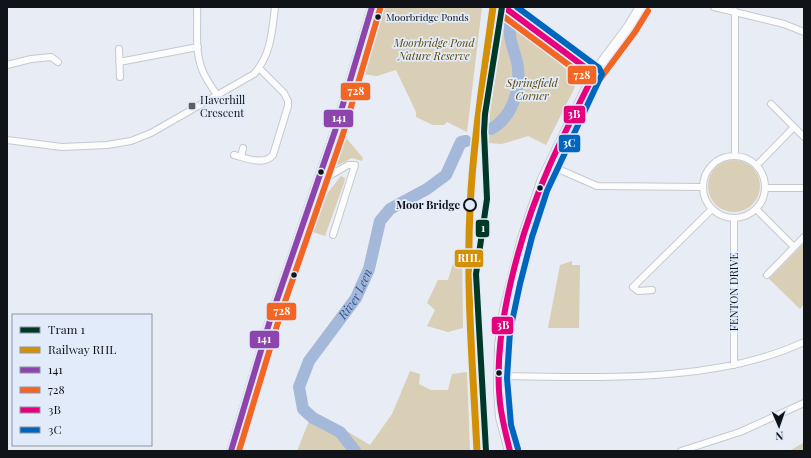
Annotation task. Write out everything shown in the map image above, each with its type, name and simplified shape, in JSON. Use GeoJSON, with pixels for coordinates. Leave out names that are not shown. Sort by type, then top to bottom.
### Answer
{"type":"FeatureCollection","features":[{"type":"Feature","properties":{"kind":"main road"},"geometry":{"type":"LineString","coordinates":[[231,451],[269,324],[335,131],[372,7]]}},
{"type":"Feature","properties":{"kind":"main road"},"geometry":{"type":"LineString","coordinates":[[504,7],[594,74]]}},
{"type":"Feature","properties":{"kind":"main road"},"geometry":{"type":"LineString","coordinates":[[510,451],[501,417],[499,376],[500,346],[505,310],[523,238],[549,165],[594,74],[629,27],[641,7]]}},
{"type":"Feature","properties":{"kind":"street"},"geometry":{"type":"LineString","coordinates":[[197,7],[200,64],[204,74],[217,95]]}},
{"type":"Feature","properties":{"kind":"street"},"geometry":{"type":"LineString","coordinates":[[7,140],[62,147],[122,143],[152,133],[246,79],[259,68],[265,58],[270,44],[275,7]]}},
{"type":"Feature","properties":{"kind":"street"},"geometry":{"type":"LineString","coordinates":[[714,7],[784,24],[804,32]]}},
{"type":"Feature","properties":{"kind":"street"},"geometry":{"type":"LineString","coordinates":[[734,156],[735,12]]}},
{"type":"Feature","properties":{"kind":"street"},"geometry":{"type":"LineString","coordinates":[[119,62],[198,46]]}},
{"type":"Feature","properties":{"kind":"street"},"geometry":{"type":"LineString","coordinates":[[119,49],[120,77]]}},
{"type":"Feature","properties":{"kind":"street"},"geometry":{"type":"LineString","coordinates":[[7,64],[31,59],[52,57],[58,62]]}},
{"type":"Feature","properties":{"kind":"street"},"geometry":{"type":"LineString","coordinates":[[234,155],[261,161],[270,158],[273,154],[288,106],[284,93],[259,68]]}},
{"type":"Feature","properties":{"kind":"street"},"geometry":{"type":"LineString","coordinates":[[771,104],[804,137]]}},
{"type":"Feature","properties":{"kind":"street"},"geometry":{"type":"LineString","coordinates":[[757,165],[794,127]]}},
{"type":"Feature","properties":{"kind":"street"},"geometry":{"type":"LineString","coordinates":[[241,157],[243,148]]}},
{"type":"Feature","properties":{"kind":"street"},"geometry":{"type":"LineString","coordinates":[[734,156],[746,158],[757,165],[762,172],[766,188],[763,199],[756,209],[746,216],[734,218],[722,216],[712,209],[705,199],[703,187],[704,179],[711,166],[722,158],[734,156]]}},
{"type":"Feature","properties":{"kind":"street"},"geometry":{"type":"LineString","coordinates":[[316,184],[348,164],[355,165],[333,230]]}},
{"type":"Feature","properties":{"kind":"street"},"geometry":{"type":"LineString","coordinates":[[549,165],[597,186],[703,187]]}},
{"type":"Feature","properties":{"kind":"street"},"geometry":{"type":"LineString","coordinates":[[766,188],[804,188]]}},
{"type":"Feature","properties":{"kind":"street"},"geometry":{"type":"LineString","coordinates":[[652,290],[638,291],[634,287],[712,209]]}},
{"type":"Feature","properties":{"kind":"street"},"geometry":{"type":"LineString","coordinates":[[756,209],[794,247]]}},
{"type":"Feature","properties":{"kind":"street","name":"FENTON DRIVE"},"geometry":{"type":"LineString","coordinates":[[734,218],[734,365]]}},
{"type":"Feature","properties":{"kind":"street"},"geometry":{"type":"LineString","coordinates":[[767,275],[804,237]]}},
{"type":"Feature","properties":{"kind":"street"},"geometry":{"type":"LineString","coordinates":[[499,376],[661,375],[734,365],[789,349],[804,342]]}},
{"type":"Feature","properties":{"kind":"street"},"geometry":{"type":"LineString","coordinates":[[681,451],[740,432],[804,403]]}},
{"type":"Feature","properties":{"kind":"green space","name":"Moorbridge Pond Nature Reserve"},"geometry":{"type":"Polygon","coordinates":[[[385,7],[482,7],[467,132],[447,122],[444,125],[433,125],[416,117],[416,112],[396,70],[377,76],[361,74],[385,7]]]}},
{"type":"Feature","properties":{"kind":"green space","name":"Springfield Corner"},"geometry":{"type":"Polygon","coordinates":[[[505,19],[577,78],[574,89],[546,145],[528,136],[502,144],[489,143],[490,112],[505,19]]]}},
{"type":"Feature","properties":{"kind":"green space"},"geometry":{"type":"Polygon","coordinates":[[[342,133],[363,158],[362,161],[352,158],[338,165],[332,163],[342,133]]]}},
{"type":"Feature","properties":{"kind":"green space"},"geometry":{"type":"Polygon","coordinates":[[[729,160],[739,160],[748,164],[756,172],[760,181],[760,191],[756,200],[748,208],[739,212],[729,212],[720,208],[712,200],[708,191],[708,181],[712,172],[720,164],[729,160]]]}},
{"type":"Feature","properties":{"kind":"green space"},"geometry":{"type":"Polygon","coordinates":[[[341,176],[345,178],[344,183],[325,236],[313,232],[327,194],[341,176]]]}},
{"type":"Feature","properties":{"kind":"green space"},"geometry":{"type":"Polygon","coordinates":[[[804,243],[804,304],[800,309],[769,279],[804,243]]]}},
{"type":"Feature","properties":{"kind":"green space"},"geometry":{"type":"Polygon","coordinates":[[[456,253],[462,254],[463,328],[448,332],[427,326],[435,310],[427,303],[438,280],[448,280],[456,253]]]}},
{"type":"Feature","properties":{"kind":"green space"},"geometry":{"type":"Polygon","coordinates":[[[572,261],[572,265],[580,265],[579,328],[548,328],[560,265],[572,261]]]}},
{"type":"Feature","properties":{"kind":"green space"},"geometry":{"type":"Polygon","coordinates":[[[410,371],[420,374],[419,384],[431,390],[448,390],[452,374],[467,372],[470,451],[297,451],[313,411],[370,445],[392,414],[410,371]]]}},
{"type":"Feature","properties":{"kind":"green space"},"geometry":{"type":"Polygon","coordinates":[[[803,443],[804,451],[789,451],[803,443]]]}},
{"type":"Feature","properties":{"kind":"waterway","name":"River Leen"},"geometry":{"type":"LineString","coordinates":[[491,129],[498,124],[509,111],[518,86],[518,68],[510,32],[513,7]]}},
{"type":"Feature","properties":{"kind":"waterway","name":"River Leen"},"geometry":{"type":"LineString","coordinates":[[355,451],[340,432],[313,418],[303,409],[299,387],[309,361],[356,298],[369,269],[380,221],[390,209],[427,189],[446,175],[461,142],[466,141]]}},
{"type":"Feature","properties":{"kind":"tram line","name":"1"},"geometry":{"type":"LineString","coordinates":[[486,451],[476,274],[487,199],[484,132],[485,114],[502,7]]}},
{"type":"Feature","properties":{"kind":"rail line","name":"RHL"},"geometry":{"type":"LineString","coordinates":[[477,451],[469,300],[470,209],[476,133],[493,7]]}},
{"type":"Feature","properties":{"kind":"transit line","name":"141"},"geometry":{"type":"LineString","coordinates":[[231,451],[271,317],[335,131],[372,7]]}},
{"type":"Feature","properties":{"kind":"transit line","name":"3B"},"geometry":{"type":"LineString","coordinates":[[504,7],[594,74],[560,143],[538,193],[519,252],[504,314],[500,345],[500,403],[510,451]]}},
{"type":"Feature","properties":{"kind":"transit line","name":"3C"},"geometry":{"type":"LineString","coordinates":[[517,7],[599,68],[602,74],[547,191],[532,237],[520,284],[510,331],[507,378],[511,425],[518,449]]}},
{"type":"Feature","properties":{"kind":"transit line","name":"728"},"geometry":{"type":"LineString","coordinates":[[239,451],[279,319],[343,134],[380,9]]}},
{"type":"Feature","properties":{"kind":"transit line","name":"728"},"geometry":{"type":"LineString","coordinates":[[499,13],[589,80],[594,82],[600,79],[635,32],[648,11]]}},
{"type":"Feature","properties":{"kind":"place","name":"Moorbridge Ponds"},"geometry":{"type":"Point","coordinates":[378,17]}},
{"type":"Feature","properties":{"kind":"place","name":"Haverhill Crescent"},"geometry":{"type":"Point","coordinates":[192,106]}},
{"type":"Feature","properties":{"kind":"place","name":"Moor Bridge"},"geometry":{"type":"Point","coordinates":[470,205]}}]}
